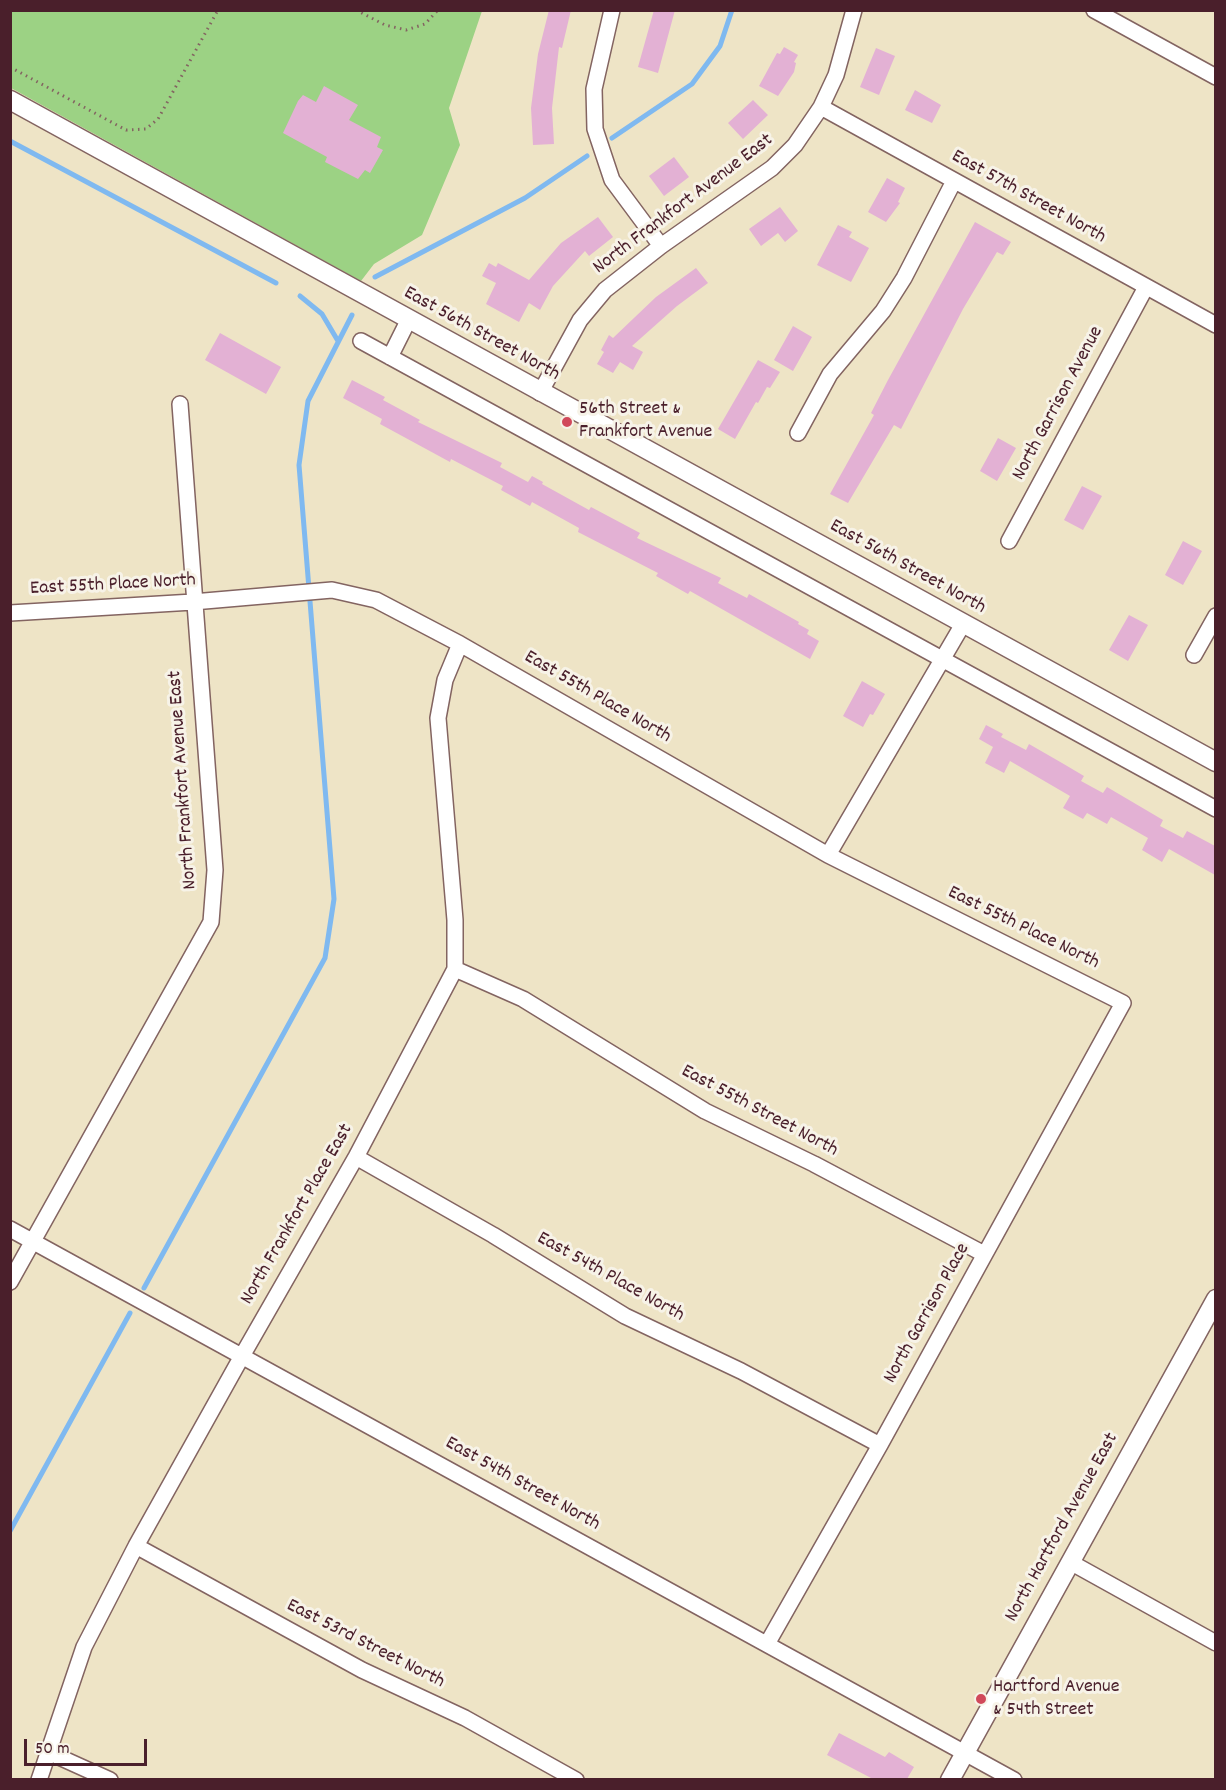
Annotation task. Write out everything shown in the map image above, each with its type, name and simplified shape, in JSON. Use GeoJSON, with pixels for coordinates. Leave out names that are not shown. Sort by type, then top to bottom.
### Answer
{"type":"FeatureCollection","features":[{"type":"Feature","properties":{"kind":"street"},"geometry":{"type":"LineString","coordinates":[[612,10],[594,89],[595,129],[612,180],[661,246]]}},
{"type":"Feature","properties":{"kind":"street","name":"North Frankfort Avenue East"},"geometry":{"type":"LineString","coordinates":[[540,393],[580,320],[605,290],[661,246],[772,168],[795,145],[821,107],[836,75],[854,10]]}},
{"type":"Feature","properties":{"kind":"street"},"geometry":{"type":"LineString","coordinates":[[1094,10],[1215,77]]}},
{"type":"Feature","properties":{"kind":"street","name":"East 56th Street North"},"geometry":{"type":"LineString","coordinates":[[10,100],[408,321],[1215,762]]}},
{"type":"Feature","properties":{"kind":"street","name":"East 57th Street North"},"geometry":{"type":"LineString","coordinates":[[821,107],[1215,325]]}},
{"type":"Feature","properties":{"kind":"street"},"geometry":{"type":"LineString","coordinates":[[798,433],[830,374],[883,310],[904,278],[954,180]]}},
{"type":"Feature","properties":{"kind":"street","name":"North Garrison Avenue"},"geometry":{"type":"LineString","coordinates":[[1009,541],[1146,287]]}},
{"type":"Feature","properties":{"kind":"street"},"geometry":{"type":"LineString","coordinates":[[390,357],[408,321]]}},
{"type":"Feature","properties":{"kind":"street"},"geometry":{"type":"LineString","coordinates":[[361,341],[1215,809]]}},
{"type":"Feature","properties":{"kind":"street","name":"North Frankfort Avenue East"},"geometry":{"type":"LineString","coordinates":[[10,1282],[211,922],[215,870],[193,603],[180,404]]}},
{"type":"Feature","properties":{"kind":"street","name":"East 55th Place North"},"geometry":{"type":"LineString","coordinates":[[10,613],[193,603],[332,590],[376,600],[460,644],[828,855],[1123,1003]]}},
{"type":"Feature","properties":{"kind":"street"},"geometry":{"type":"LineString","coordinates":[[1194,655],[1215,616]]}},
{"type":"Feature","properties":{"kind":"street"},"geometry":{"type":"LineString","coordinates":[[828,855],[963,624]]}},
{"type":"Feature","properties":{"kind":"street","name":"North Frankfort Place East"},"geometry":{"type":"LineString","coordinates":[[39,1779],[84,1647],[136,1546],[356,1157],[455,969],[455,920],[438,718],[444,680],[460,644]]}},
{"type":"Feature","properties":{"kind":"street","name":"East 55th Street North"},"geometry":{"type":"LineString","coordinates":[[455,969],[523,999],[705,1111],[814,1164],[984,1254]]}},
{"type":"Feature","properties":{"kind":"street","name":"North Garrison Place"},"geometry":{"type":"LineString","coordinates":[[767,1644],[880,1445],[1123,1003]]}},
{"type":"Feature","properties":{"kind":"street","name":"East 54th Place North"},"geometry":{"type":"LineString","coordinates":[[356,1157],[493,1235],[625,1316],[741,1371],[880,1445]]}},
{"type":"Feature","properties":{"kind":"street","name":"East 54th Street North"},"geometry":{"type":"LineString","coordinates":[[10,1228],[1014,1779]]}},
{"type":"Feature","properties":{"kind":"street","name":"North Hartford Avenue East"},"geometry":{"type":"LineString","coordinates":[[950,1779],[1215,1299]]}},
{"type":"Feature","properties":{"kind":"street","name":"East 53rd Street North"},"geometry":{"type":"LineString","coordinates":[[136,1546],[362,1670],[465,1718],[576,1779]]}},
{"type":"Feature","properties":{"kind":"street"},"geometry":{"type":"LineString","coordinates":[[1070,1562],[1215,1643]]}},
{"type":"Feature","properties":{"kind":"street"},"geometry":{"type":"LineString","coordinates":[[48,1752],[110,1779]]}},
{"type":"Feature","properties":{"kind":"path"},"geometry":{"type":"LineString","coordinates":[[10,67],[126,130],[146,129],[158,119],[218,10]]}},
{"type":"Feature","properties":{"kind":"path"},"geometry":{"type":"LineString","coordinates":[[356,10],[385,25],[406,30],[425,24],[438,10]]}},
{"type":"Feature","properties":{"kind":"green space"},"geometry":{"type":"Polygon","coordinates":[[[11,11],[482,11],[449,108],[460,145],[422,235],[374,264],[361,281],[11,88],[11,11]]]}},
{"type":"Feature","properties":{"kind":"building"},"geometry":{"type":"Polygon","coordinates":[[[549,10],[571,10],[562,48],[559,47],[552,108],[554,144],[533,145],[531,108],[538,54],[549,10]]]}},
{"type":"Feature","properties":{"kind":"building"},"geometry":{"type":"Polygon","coordinates":[[[654,10],[675,10],[658,73],[638,67],[654,10]]]}},
{"type":"Feature","properties":{"kind":"building"},"geometry":{"type":"Polygon","coordinates":[[[784,47],[798,55],[794,62],[796,63],[794,72],[778,96],[759,86],[777,53],[780,54],[784,47]]]}},
{"type":"Feature","properties":{"kind":"building"},"geometry":{"type":"Polygon","coordinates":[[[876,48],[895,56],[879,95],[860,87],[876,48]]]}},
{"type":"Feature","properties":{"kind":"building"},"geometry":{"type":"Polygon","coordinates":[[[324,86],[358,105],[349,120],[381,137],[377,147],[383,150],[370,173],[365,170],[358,179],[325,162],[327,157],[283,133],[303,95],[316,102],[324,86]]]}},
{"type":"Feature","properties":{"kind":"building"},"geometry":{"type":"Polygon","coordinates":[[[915,90],[941,105],[932,123],[905,110],[915,90]]]}},
{"type":"Feature","properties":{"kind":"building"},"geometry":{"type":"Polygon","coordinates":[[[753,100],[768,115],[743,139],[728,123],[753,100]]]}},
{"type":"Feature","properties":{"kind":"building"},"geometry":{"type":"Polygon","coordinates":[[[674,157],[689,177],[664,196],[649,176],[674,157]]]}},
{"type":"Feature","properties":{"kind":"building"},"geometry":{"type":"Polygon","coordinates":[[[887,178],[905,188],[898,202],[900,203],[886,222],[868,212],[887,178]]]}},
{"type":"Feature","properties":{"kind":"building"},"geometry":{"type":"Polygon","coordinates":[[[780,207],[798,231],[785,242],[778,233],[761,246],[749,229],[780,207]]]}},
{"type":"Feature","properties":{"kind":"building"},"geometry":{"type":"Polygon","coordinates":[[[598,217],[613,237],[589,256],[585,251],[553,286],[540,310],[529,303],[519,322],[486,304],[496,283],[482,276],[489,263],[496,267],[498,263],[529,280],[561,243],[598,217]]]}},
{"type":"Feature","properties":{"kind":"building"},"geometry":{"type":"Polygon","coordinates":[[[975,222],[1011,242],[1003,255],[997,252],[963,309],[901,429],[894,425],[848,503],[830,494],[874,415],[871,413],[888,380],[975,222]]]}},
{"type":"Feature","properties":{"kind":"building"},"geometry":{"type":"Polygon","coordinates":[[[838,225],[852,232],[849,237],[869,248],[851,282],[817,265],[838,225]]]}},
{"type":"Feature","properties":{"kind":"building"},"geometry":{"type":"Polygon","coordinates":[[[696,268],[708,283],[677,306],[632,346],[643,352],[633,370],[620,362],[613,373],[597,364],[604,352],[601,350],[609,335],[613,338],[656,297],[696,268]]]}},
{"type":"Feature","properties":{"kind":"building"},"geometry":{"type":"Polygon","coordinates":[[[793,326],[812,337],[793,371],[774,360],[793,326]]]}},
{"type":"Feature","properties":{"kind":"building"},"geometry":{"type":"Polygon","coordinates":[[[220,333],[281,367],[266,394],[205,360],[220,333]]]}},
{"type":"Feature","properties":{"kind":"building"},"geometry":{"type":"Polygon","coordinates":[[[758,360],[780,372],[770,388],[767,387],[758,403],[756,402],[735,439],[718,429],[758,360]]]}},
{"type":"Feature","properties":{"kind":"building"},"geometry":{"type":"Polygon","coordinates":[[[352,380],[385,397],[383,400],[420,420],[418,422],[502,463],[500,467],[528,482],[532,476],[589,510],[591,507],[640,533],[637,538],[721,578],[718,583],[747,598],[749,594],[799,622],[798,624],[809,630],[807,634],[819,641],[810,659],[690,591],[688,594],[656,576],[658,573],[578,532],[579,528],[532,502],[530,506],[501,490],[503,486],[451,459],[450,462],[380,424],[382,419],[343,398],[352,380]]]}},
{"type":"Feature","properties":{"kind":"building"},"geometry":{"type":"Polygon","coordinates":[[[998,438],[1016,448],[997,481],[980,471],[998,438]]]}},
{"type":"Feature","properties":{"kind":"building"},"geometry":{"type":"Polygon","coordinates":[[[1082,486],[1102,496],[1083,530],[1064,520],[1082,486]]]}},
{"type":"Feature","properties":{"kind":"building"},"geometry":{"type":"Polygon","coordinates":[[[1183,541],[1202,551],[1183,585],[1165,575],[1183,541]]]}},
{"type":"Feature","properties":{"kind":"building"},"geometry":{"type":"Polygon","coordinates":[[[1129,615],[1148,625],[1128,661],[1109,650],[1129,615]]]}},
{"type":"Feature","properties":{"kind":"building"},"geometry":{"type":"Polygon","coordinates":[[[862,681],[885,694],[863,727],[843,716],[862,681]]]}},
{"type":"Feature","properties":{"kind":"building"},"geometry":{"type":"Polygon","coordinates":[[[986,725],[1003,734],[1001,737],[1026,750],[1029,744],[1062,763],[1084,776],[1081,781],[1103,793],[1107,787],[1163,820],[1160,826],[1183,838],[1187,831],[1215,846],[1215,875],[1169,849],[1162,862],[1142,850],[1148,838],[1111,817],[1107,824],[1087,813],[1083,819],[1063,808],[1070,796],[1010,761],[1004,773],[985,763],[993,747],[979,739],[986,725]]]}},
{"type":"Feature","properties":{"kind":"building"},"geometry":{"type":"Polygon","coordinates":[[[839,1733],[885,1757],[889,1752],[914,1767],[907,1779],[873,1779],[827,1755],[839,1733]]]}},
{"type":"Feature","properties":{"kind":"waterway"},"geometry":{"type":"LineString","coordinates":[[612,138],[692,84],[720,46],[732,10]]}},
{"type":"Feature","properties":{"kind":"waterway"},"geometry":{"type":"LineString","coordinates":[[10,141],[276,283]]}},
{"type":"Feature","properties":{"kind":"waterway"},"geometry":{"type":"LineString","coordinates":[[375,277],[525,198],[587,156]]}},
{"type":"Feature","properties":{"kind":"waterway"},"geometry":{"type":"LineString","coordinates":[[300,296],[322,314],[338,341]]}},
{"type":"Feature","properties":{"kind":"waterway"},"geometry":{"type":"LineString","coordinates":[[144,1288],[325,958],[334,899],[299,465],[308,401],[352,315]]}},
{"type":"Feature","properties":{"kind":"waterway"},"geometry":{"type":"LineString","coordinates":[[10,1531],[130,1313]]}},
{"type":"Feature","properties":{"kind":"place","name":"56th Street & Frankfort Avenue"},"geometry":{"type":"Point","coordinates":[567,422]}},
{"type":"Feature","properties":{"kind":"place","name":"Hartford Avenue & 54th Street"},"geometry":{"type":"Point","coordinates":[981,1699]}}]}
